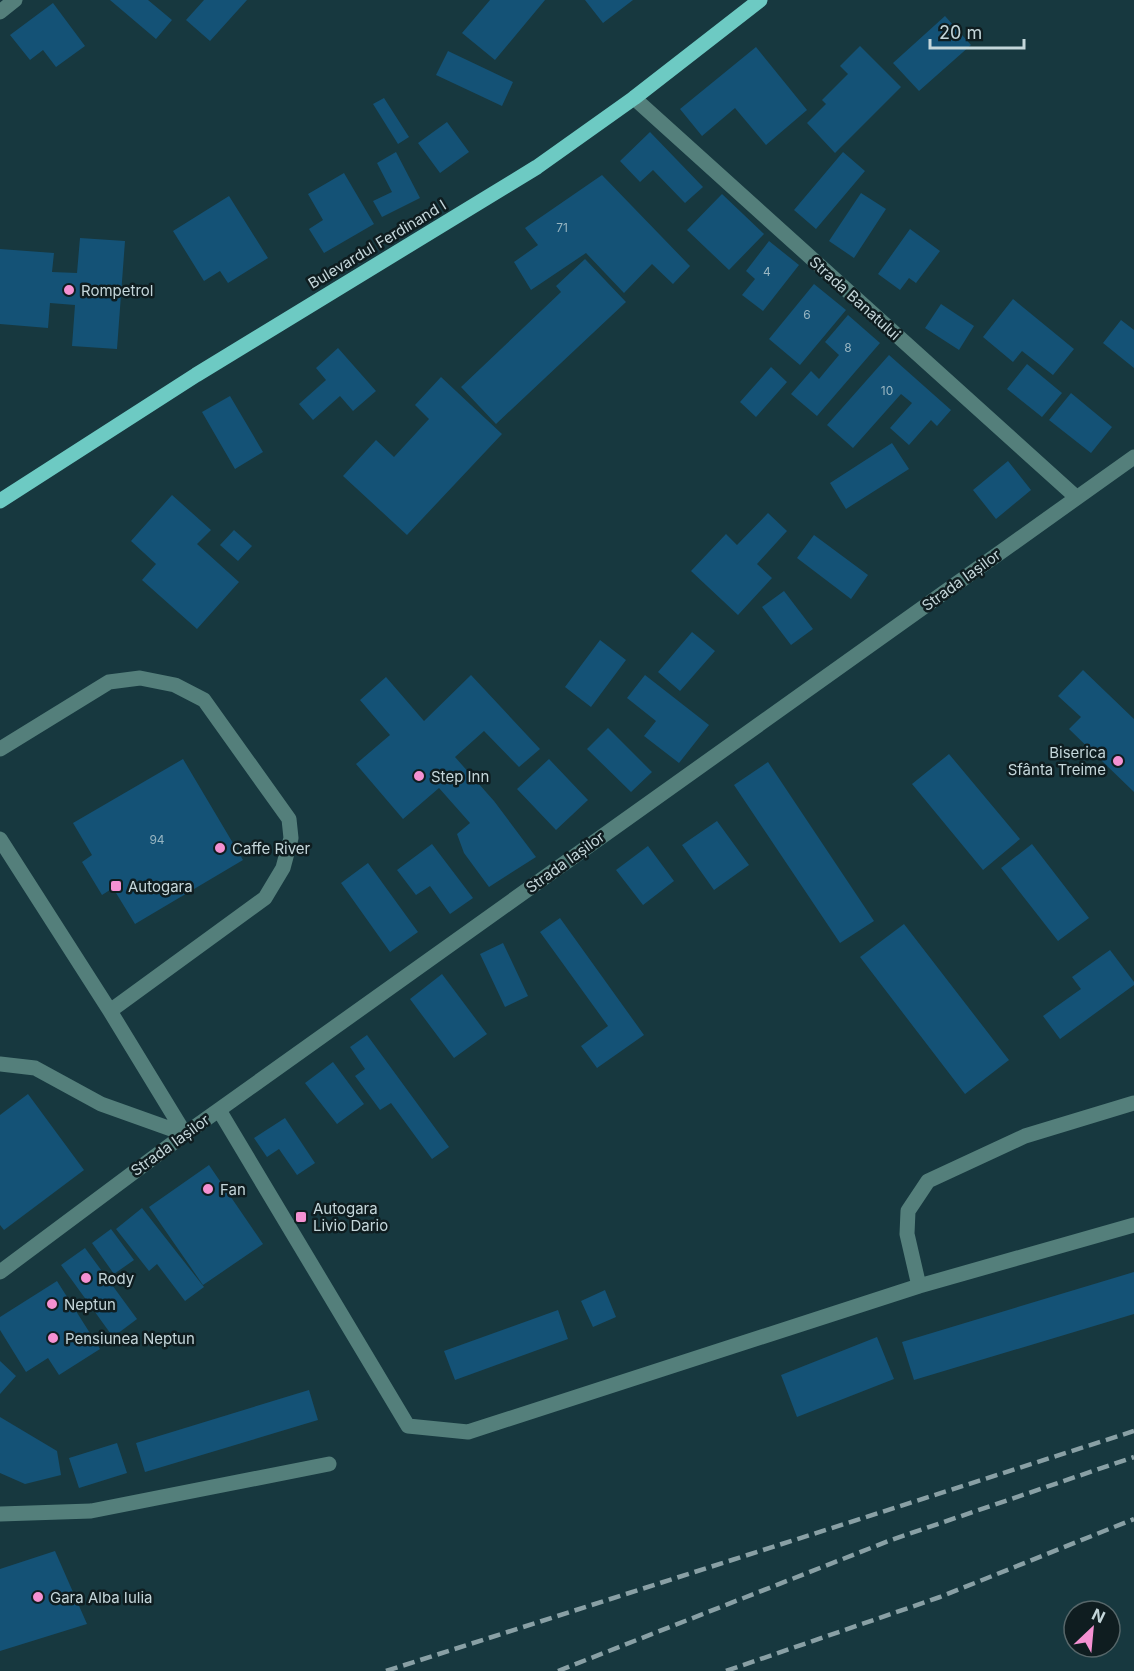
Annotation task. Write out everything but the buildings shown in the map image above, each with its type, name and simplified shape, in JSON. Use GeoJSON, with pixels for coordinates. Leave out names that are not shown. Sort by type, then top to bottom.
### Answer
{"type":"FeatureCollection","features":[{"type":"Feature","properties":{"kind":"main road","name":"Bulevardul Ferdinand I"},"geometry":{"type":"LineString","coordinates":[[0,501],[196,375],[537,167],[634,98],[760,0]]}},
{"type":"Feature","properties":{"kind":"street"},"geometry":{"type":"LineString","coordinates":[[0,12],[15,0]]}},
{"type":"Feature","properties":{"kind":"street","name":"Strada Banatului"},"geometry":{"type":"LineString","coordinates":[[634,98],[1076,497]]}},
{"type":"Feature","properties":{"kind":"street","name":"Strada Iașilor"},"geometry":{"type":"LineString","coordinates":[[0,1272],[185,1134],[1134,457]]}},
{"type":"Feature","properties":{"kind":"street"},"geometry":{"type":"LineString","coordinates":[[0,749],[109,682],[140,678],[175,685],[204,699],[289,819],[291,838],[283,868],[265,897],[110,1011]]}},
{"type":"Feature","properties":{"kind":"street"},"geometry":{"type":"LineString","coordinates":[[0,839],[110,1011],[185,1134]]}},
{"type":"Feature","properties":{"kind":"street"},"geometry":{"type":"LineString","coordinates":[[0,1064],[35,1068],[102,1104],[185,1134]]}},
{"type":"Feature","properties":{"kind":"street"},"geometry":{"type":"LineString","coordinates":[[919,1286],[907,1234],[908,1211],[928,1181],[1025,1136],[1134,1103]]}},
{"type":"Feature","properties":{"kind":"street"},"geometry":{"type":"LineString","coordinates":[[219,1110],[408,1426],[468,1432],[919,1286],[1134,1225]]}},
{"type":"Feature","properties":{"kind":"street"},"geometry":{"type":"LineString","coordinates":[[0,1514],[91,1511],[329,1464]]}},
{"type":"Feature","properties":{"kind":"railway"},"geometry":{"type":"LineString","coordinates":[[386,1671],[1134,1431]]}},
{"type":"Feature","properties":{"kind":"railway"},"geometry":{"type":"LineString","coordinates":[[558,1671],[891,1540],[1134,1457]]}},
{"type":"Feature","properties":{"kind":"railway"},"geometry":{"type":"LineString","coordinates":[[726,1671],[940,1597],[1134,1519]]}},
{"type":"Feature","properties":{"kind":"place","name":"Rompetrol"},"geometry":{"type":"Point","coordinates":[69,290]}},
{"type":"Feature","properties":{"kind":"place","name":"Biserica Sfânta Treime"},"geometry":{"type":"Point","coordinates":[1118,761]}},
{"type":"Feature","properties":{"kind":"place","name":"Step Inn"},"geometry":{"type":"Point","coordinates":[419,776]}},
{"type":"Feature","properties":{"kind":"place","name":"Caffe River"},"geometry":{"type":"Point","coordinates":[220,848]}},
{"type":"Feature","properties":{"kind":"place","name":"Autogara"},"geometry":{"type":"Point","coordinates":[116,886]}},
{"type":"Feature","properties":{"kind":"place","name":"Fan"},"geometry":{"type":"Point","coordinates":[208,1189]}},
{"type":"Feature","properties":{"kind":"place","name":"Autogara Livio Dario"},"geometry":{"type":"Point","coordinates":[301,1217]}},
{"type":"Feature","properties":{"kind":"place","name":"Rody"},"geometry":{"type":"Point","coordinates":[86,1278]}},
{"type":"Feature","properties":{"kind":"place","name":"Neptun"},"geometry":{"type":"Point","coordinates":[52,1304]}},
{"type":"Feature","properties":{"kind":"place","name":"Pensiunea Neptun"},"geometry":{"type":"Point","coordinates":[53,1338]}},
{"type":"Feature","properties":{"kind":"place","name":"Gara Alba Iulia"},"geometry":{"type":"Point","coordinates":[38,1597]}}]}
